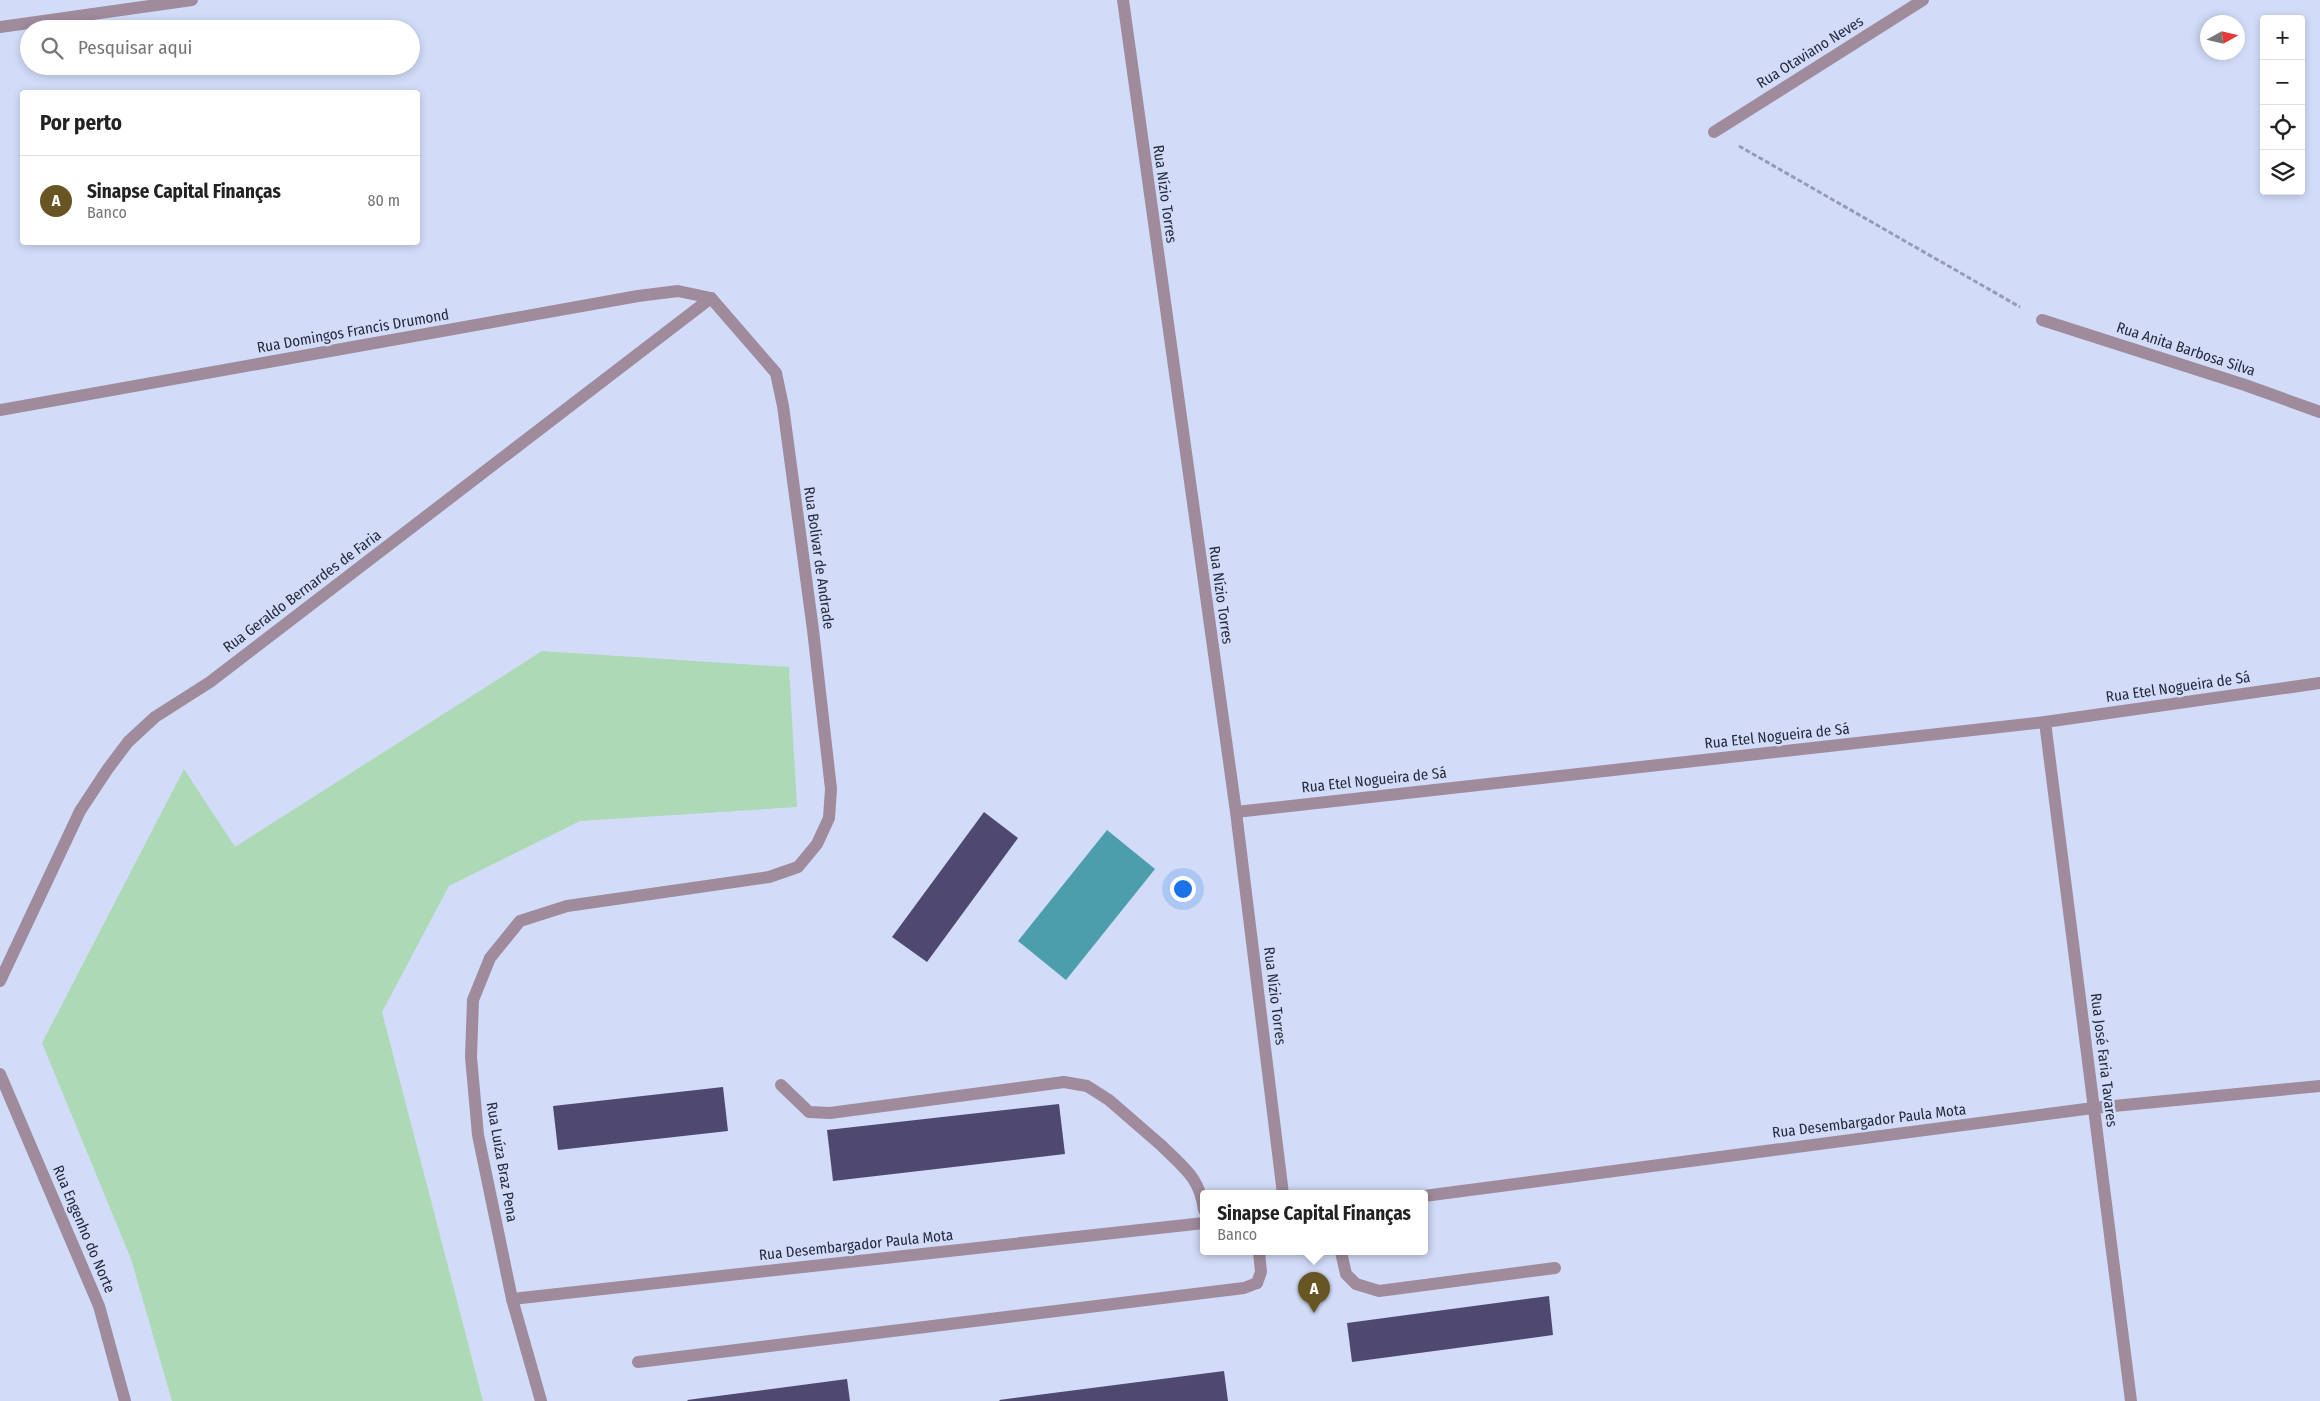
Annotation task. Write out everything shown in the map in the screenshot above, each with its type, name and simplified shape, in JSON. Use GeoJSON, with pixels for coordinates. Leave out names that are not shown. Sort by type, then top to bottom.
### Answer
{"type":"FeatureCollection","features":[{"type":"Feature","properties":{"kind":"street"},"geometry":{"type":"LineString","coordinates":[[50,20],[192,0]]}},
{"type":"Feature","properties":{"kind":"street","name":"Rua Nízio Torres"},"geometry":{"type":"LineString","coordinates":[[1123,0],[1236,812],[1283,1190]]}},
{"type":"Feature","properties":{"kind":"street","name":"Rua Otaviano Neves"},"geometry":{"type":"LineString","coordinates":[[1714,132],[1924,0]]}},
{"type":"Feature","properties":{"kind":"street"},"geometry":{"type":"LineString","coordinates":[[0,27],[20,24]]}},
{"type":"Feature","properties":{"kind":"street","name":"Rua Domingos Francis Drumond"},"geometry":{"type":"LineString","coordinates":[[0,410],[638,296],[678,291],[711,298]]}},
{"type":"Feature","properties":{"kind":"street","name":"Rua Bolivar de Andrade"},"geometry":{"type":"LineString","coordinates":[[711,298],[776,373],[783,406],[813,630],[831,789],[829,818],[817,844]]}},
{"type":"Feature","properties":{"kind":"street","name":"Rua Geraldo Bernardes de Faria"},"geometry":{"type":"LineString","coordinates":[[0,981],[80,811],[106,770],[128,742],[155,717],[218,676],[711,298]]}},
{"type":"Feature","properties":{"kind":"street","name":"Rua Anita Barbosa Silva"},"geometry":{"type":"LineString","coordinates":[[2042,320],[2245,385],[2320,412]]}},
{"type":"Feature","properties":{"kind":"street","name":"Rua Etel Nogueira de Sá"},"geometry":{"type":"LineString","coordinates":[[1236,812],[2045,722],[2320,683]]}},
{"type":"Feature","properties":{"kind":"street","name":"Rua José Faria Tavares"},"geometry":{"type":"LineString","coordinates":[[2045,722],[2131,1401]]}},
{"type":"Feature","properties":{"kind":"street","name":"Rua Luíza Braz Pena"},"geometry":{"type":"LineString","coordinates":[[542,1401],[512,1299],[478,1135],[471,1057],[473,1000],[490,958],[520,920],[567,906],[769,877],[798,867],[817,844]]}},
{"type":"Feature","properties":{"kind":"street","name":"Rua Engenho do Norte"},"geometry":{"type":"LineString","coordinates":[[0,1074],[4,1091],[99,1306],[125,1401]]}},
{"type":"Feature","properties":{"kind":"street"},"geometry":{"type":"LineString","coordinates":[[781,1085],[808,1112],[830,1114],[1064,1082],[1087,1086],[1109,1100],[1162,1146],[1191,1175],[1201,1190]]}},
{"type":"Feature","properties":{"kind":"street","name":"Rua Desembargador Paula Mota"},"geometry":{"type":"LineString","coordinates":[[1428,1195],[2093,1108],[2320,1086]]}},
{"type":"Feature","properties":{"kind":"street","name":"Rua Desembargador Paula Mota"},"geometry":{"type":"LineString","coordinates":[[512,1299],[1200,1223]]}},
{"type":"Feature","properties":{"kind":"street"},"geometry":{"type":"LineString","coordinates":[[638,1362],[1234,1289],[1257,1283],[1261,1272],[1259,1255]]}},
{"type":"Feature","properties":{"kind":"street"},"geometry":{"type":"LineString","coordinates":[[1342,1255],[1346,1274],[1356,1284],[1379,1291],[1555,1268]]}},
{"type":"Feature","properties":{"kind":"path"},"geometry":{"type":"LineString","coordinates":[[1714,132],[2042,320]]}},
{"type":"Feature","properties":{"kind":"shaded area"},"geometry":{"type":"Polygon","coordinates":[[[542,651],[789,667],[797,807],[580,821],[449,886],[382,1012],[483,1401],[172,1401],[131,1259],[42,1043],[184,769],[235,847],[542,651]]]}},
{"type":"Feature","properties":{"kind":"shaded area"},"geometry":{"type":"Polygon","coordinates":[[[1107,830],[1155,869],[1066,980],[1018,941],[1107,830]]]}},
{"type":"Feature","properties":{"kind":"building"},"geometry":{"type":"Polygon","coordinates":[[[984,812],[1018,838],[927,962],[892,937],[984,812]]]}},
{"type":"Feature","properties":{"kind":"building"},"geometry":{"type":"Polygon","coordinates":[[[723,1087],[728,1131],[558,1150],[553,1106],[723,1087]]]}},
{"type":"Feature","properties":{"kind":"building"},"geometry":{"type":"Polygon","coordinates":[[[1059,1104],[1065,1154],[833,1181],[827,1130],[1059,1104]]]}},
{"type":"Feature","properties":{"kind":"building"},"geometry":{"type":"Polygon","coordinates":[[[1549,1296],[1553,1335],[1352,1362],[1347,1323],[1549,1296]]]}},
{"type":"Feature","properties":{"kind":"building"},"geometry":{"type":"Polygon","coordinates":[[[1224,1371],[1228,1401],[999,1400],[1224,1371]]]}},
{"type":"Feature","properties":{"kind":"building"},"geometry":{"type":"Polygon","coordinates":[[[847,1379],[850,1401],[687,1400],[847,1379]]]}},
{"type":"Feature","properties":{"kind":"place","name":"Sinapse Capital Finanças"},"geometry":{"type":"Point","coordinates":[1314,1313]}}]}
